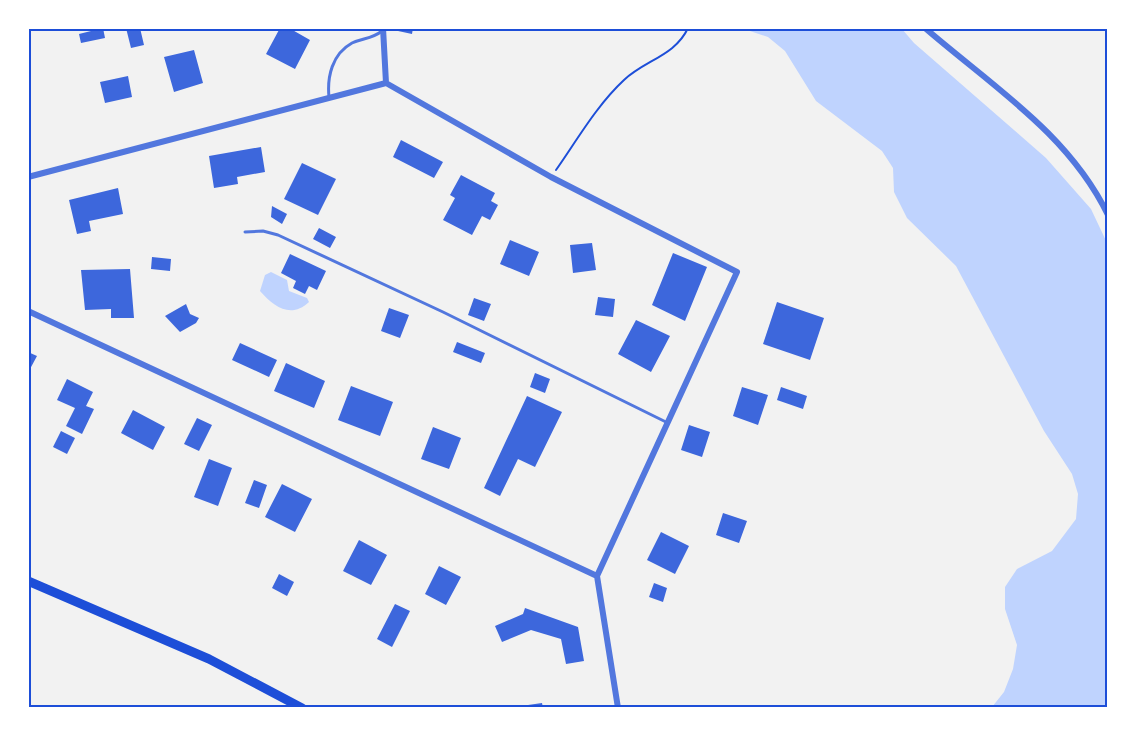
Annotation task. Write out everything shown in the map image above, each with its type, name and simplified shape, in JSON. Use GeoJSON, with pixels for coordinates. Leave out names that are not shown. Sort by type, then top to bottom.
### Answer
{"type":"FeatureCollection","features":[{"type":"Feature","properties":{"kind":"main road"},"geometry":{"type":"LineString","coordinates":[[28,581],[209,659],[302,708]]}},
{"type":"Feature","properties":{"kind":"street"},"geometry":{"type":"LineString","coordinates":[[926,28],[1029,113],[1067,152],[1095,189],[1107,215]]}},
{"type":"Feature","properties":{"kind":"street"},"geometry":{"type":"LineString","coordinates":[[383,29],[386,83]]}},
{"type":"Feature","properties":{"kind":"street"},"geometry":{"type":"LineString","coordinates":[[28,177],[386,83],[551,177],[737,272],[597,576],[618,708]]}},
{"type":"Feature","properties":{"kind":"street"},"geometry":{"type":"LineString","coordinates":[[28,311],[597,576]]}},
{"type":"Feature","properties":{"kind":"lane"},"geometry":{"type":"LineString","coordinates":[[329,99],[330,72],[342,52],[353,43],[374,38],[383,29]]}},
{"type":"Feature","properties":{"kind":"lane"},"geometry":{"type":"LineString","coordinates":[[245,232],[262,231],[278,235],[443,312],[668,423]]}},
{"type":"Feature","properties":{"kind":"path"},"geometry":{"type":"LineString","coordinates":[[551,177],[611,93],[626,78],[675,48],[688,28]]}},
{"type":"Feature","properties":{"kind":"water"},"geometry":{"type":"Polygon","coordinates":[[[744,29],[902,29],[914,43],[1046,158],[1091,209],[1108,245],[1107,707],[992,707],[1004,692],[1013,669],[1017,645],[1005,609],[1005,587],[1017,569],[1052,551],[1076,519],[1078,494],[1072,474],[1044,431],[956,266],[907,218],[894,192],[893,168],[882,151],[816,101],[785,51],[768,37],[744,29]]]}},
{"type":"Feature","properties":{"kind":"water"},"geometry":{"type":"Polygon","coordinates":[[[271,272],[287,280],[289,291],[307,298],[309,302],[296,310],[289,310],[271,302],[260,291],[265,275],[271,272]]]}},
{"type":"Feature","properties":{"kind":"building"},"geometry":{"type":"Polygon","coordinates":[[[103,28],[105,38],[81,43],[79,34],[103,28]]]}},
{"type":"Feature","properties":{"kind":"building"},"geometry":{"type":"Polygon","coordinates":[[[126,28],[140,28],[144,45],[131,48],[126,28]]]}},
{"type":"Feature","properties":{"kind":"building"},"geometry":{"type":"Polygon","coordinates":[[[280,28],[289,28],[310,40],[295,69],[266,54],[280,28]]]}},
{"type":"Feature","properties":{"kind":"building"},"geometry":{"type":"Polygon","coordinates":[[[399,28],[413,28],[412,34],[398,31],[399,28]]]}},
{"type":"Feature","properties":{"kind":"building"},"geometry":{"type":"Polygon","coordinates":[[[194,50],[203,83],[174,92],[164,57],[194,50]]]}},
{"type":"Feature","properties":{"kind":"building"},"geometry":{"type":"Polygon","coordinates":[[[128,76],[132,97],[105,103],[100,82],[128,76]]]}},
{"type":"Feature","properties":{"kind":"building"},"geometry":{"type":"Polygon","coordinates":[[[401,140],[443,162],[434,178],[393,157],[401,140]]]}},
{"type":"Feature","properties":{"kind":"building"},"geometry":{"type":"Polygon","coordinates":[[[261,147],[265,172],[237,177],[238,184],[214,188],[209,156],[261,147]]]}},
{"type":"Feature","properties":{"kind":"building"},"geometry":{"type":"Polygon","coordinates":[[[302,163],[336,179],[318,215],[284,199],[302,163]]]}},
{"type":"Feature","properties":{"kind":"building"},"geometry":{"type":"Polygon","coordinates":[[[461,175],[495,193],[491,201],[498,205],[490,220],[482,216],[472,235],[443,220],[455,198],[450,195],[461,175]]]}},
{"type":"Feature","properties":{"kind":"building"},"geometry":{"type":"Polygon","coordinates":[[[118,188],[123,214],[89,221],[91,231],[77,234],[69,200],[118,188]]]}},
{"type":"Feature","properties":{"kind":"building"},"geometry":{"type":"Polygon","coordinates":[[[272,206],[287,214],[282,224],[271,217],[272,206]]]}},
{"type":"Feature","properties":{"kind":"building"},"geometry":{"type":"Polygon","coordinates":[[[319,228],[336,237],[330,248],[313,239],[319,228]]]}},
{"type":"Feature","properties":{"kind":"building"},"geometry":{"type":"Polygon","coordinates":[[[510,240],[539,252],[529,276],[500,264],[510,240]]]}},
{"type":"Feature","properties":{"kind":"building"},"geometry":{"type":"Polygon","coordinates":[[[592,243],[596,270],[573,273],[570,245],[592,243]]]}},
{"type":"Feature","properties":{"kind":"building"},"geometry":{"type":"Polygon","coordinates":[[[673,253],[707,267],[685,321],[652,305],[673,253]]]}},
{"type":"Feature","properties":{"kind":"building"},"geometry":{"type":"Polygon","coordinates":[[[290,254],[326,271],[317,290],[309,286],[305,294],[293,288],[296,281],[281,273],[290,254]]]}},
{"type":"Feature","properties":{"kind":"building"},"geometry":{"type":"Polygon","coordinates":[[[152,257],[171,259],[170,271],[151,269],[152,257]]]}},
{"type":"Feature","properties":{"kind":"building"},"geometry":{"type":"Polygon","coordinates":[[[130,269],[134,318],[111,318],[111,309],[85,310],[81,270],[130,269]]]}},
{"type":"Feature","properties":{"kind":"building"},"geometry":{"type":"Polygon","coordinates":[[[598,297],[615,299],[613,317],[595,315],[598,297]]]}},
{"type":"Feature","properties":{"kind":"building"},"geometry":{"type":"Polygon","coordinates":[[[474,298],[491,304],[484,321],[468,315],[474,298]]]}},
{"type":"Feature","properties":{"kind":"building"},"geometry":{"type":"Polygon","coordinates":[[[777,302],[824,318],[810,360],[763,344],[777,302]]]}},
{"type":"Feature","properties":{"kind":"building"},"geometry":{"type":"Polygon","coordinates":[[[186,304],[190,314],[199,318],[196,323],[180,332],[165,316],[186,304]]]}},
{"type":"Feature","properties":{"kind":"building"},"geometry":{"type":"Polygon","coordinates":[[[389,308],[409,315],[400,338],[381,331],[389,308]]]}},
{"type":"Feature","properties":{"kind":"building"},"geometry":{"type":"Polygon","coordinates":[[[636,320],[670,336],[651,372],[618,354],[636,320]]]}},
{"type":"Feature","properties":{"kind":"building"},"geometry":{"type":"Polygon","coordinates":[[[457,342],[485,353],[481,363],[453,352],[457,342]]]}},
{"type":"Feature","properties":{"kind":"building"},"geometry":{"type":"Polygon","coordinates":[[[240,343],[277,360],[269,377],[232,360],[240,343]]]}},
{"type":"Feature","properties":{"kind":"building"},"geometry":{"type":"Polygon","coordinates":[[[28,352],[37,356],[30,369],[28,368],[28,352]]]}},
{"type":"Feature","properties":{"kind":"building"},"geometry":{"type":"Polygon","coordinates":[[[286,363],[325,381],[314,408],[274,391],[286,363]]]}},
{"type":"Feature","properties":{"kind":"building"},"geometry":{"type":"Polygon","coordinates":[[[535,373],[550,379],[545,393],[530,387],[535,373]]]}},
{"type":"Feature","properties":{"kind":"building"},"geometry":{"type":"Polygon","coordinates":[[[67,379],[93,392],[86,406],[94,409],[82,434],[66,426],[75,408],[57,400],[67,379]]]}},
{"type":"Feature","properties":{"kind":"building"},"geometry":{"type":"Polygon","coordinates":[[[351,386],[393,402],[380,436],[338,420],[351,386]]]}},
{"type":"Feature","properties":{"kind":"building"},"geometry":{"type":"Polygon","coordinates":[[[742,387],[768,395],[758,425],[733,416],[742,387]]]}},
{"type":"Feature","properties":{"kind":"building"},"geometry":{"type":"Polygon","coordinates":[[[781,387],[807,396],[803,409],[777,400],[781,387]]]}},
{"type":"Feature","properties":{"kind":"building"},"geometry":{"type":"Polygon","coordinates":[[[527,396],[562,412],[535,467],[518,459],[500,496],[484,488],[527,396]]]}},
{"type":"Feature","properties":{"kind":"building"},"geometry":{"type":"Polygon","coordinates":[[[133,410],[165,427],[153,450],[121,433],[133,410]]]}},
{"type":"Feature","properties":{"kind":"building"},"geometry":{"type":"Polygon","coordinates":[[[197,418],[212,425],[199,451],[184,444],[197,418]]]}},
{"type":"Feature","properties":{"kind":"building"},"geometry":{"type":"Polygon","coordinates":[[[689,425],[710,432],[702,457],[681,450],[689,425]]]}},
{"type":"Feature","properties":{"kind":"building"},"geometry":{"type":"Polygon","coordinates":[[[433,427],[461,438],[449,469],[421,459],[433,427]]]}},
{"type":"Feature","properties":{"kind":"building"},"geometry":{"type":"Polygon","coordinates":[[[61,431],[75,438],[67,454],[53,447],[61,431]]]}},
{"type":"Feature","properties":{"kind":"building"},"geometry":{"type":"Polygon","coordinates":[[[209,459],[232,468],[218,506],[194,497],[209,459]]]}},
{"type":"Feature","properties":{"kind":"building"},"geometry":{"type":"Polygon","coordinates":[[[254,480],[267,485],[259,508],[245,503],[254,480]]]}},
{"type":"Feature","properties":{"kind":"building"},"geometry":{"type":"Polygon","coordinates":[[[282,484],[312,499],[295,532],[265,517],[282,484]]]}},
{"type":"Feature","properties":{"kind":"building"},"geometry":{"type":"Polygon","coordinates":[[[723,513],[747,521],[739,543],[716,535],[723,513]]]}},
{"type":"Feature","properties":{"kind":"building"},"geometry":{"type":"Polygon","coordinates":[[[661,532],[689,546],[675,574],[647,560],[661,532]]]}},
{"type":"Feature","properties":{"kind":"building"},"geometry":{"type":"Polygon","coordinates":[[[359,540],[387,555],[371,585],[343,571],[359,540]]]}},
{"type":"Feature","properties":{"kind":"building"},"geometry":{"type":"Polygon","coordinates":[[[439,566],[461,577],[446,605],[425,594],[439,566]]]}},
{"type":"Feature","properties":{"kind":"building"},"geometry":{"type":"Polygon","coordinates":[[[279,574],[294,582],[287,596],[272,588],[279,574]]]}},
{"type":"Feature","properties":{"kind":"building"},"geometry":{"type":"Polygon","coordinates":[[[654,583],[667,588],[663,602],[649,597],[654,583]]]}},
{"type":"Feature","properties":{"kind":"building"},"geometry":{"type":"Polygon","coordinates":[[[395,604],[410,611],[392,647],[377,639],[395,604]]]}},
{"type":"Feature","properties":{"kind":"building"},"geometry":{"type":"Polygon","coordinates":[[[525,608],[578,627],[584,661],[566,664],[561,639],[531,630],[502,642],[495,626],[523,614],[525,608]]]}},
{"type":"Feature","properties":{"kind":"building"},"geometry":{"type":"Polygon","coordinates":[[[542,703],[543,708],[521,708],[521,706],[542,703]]]}}]}
